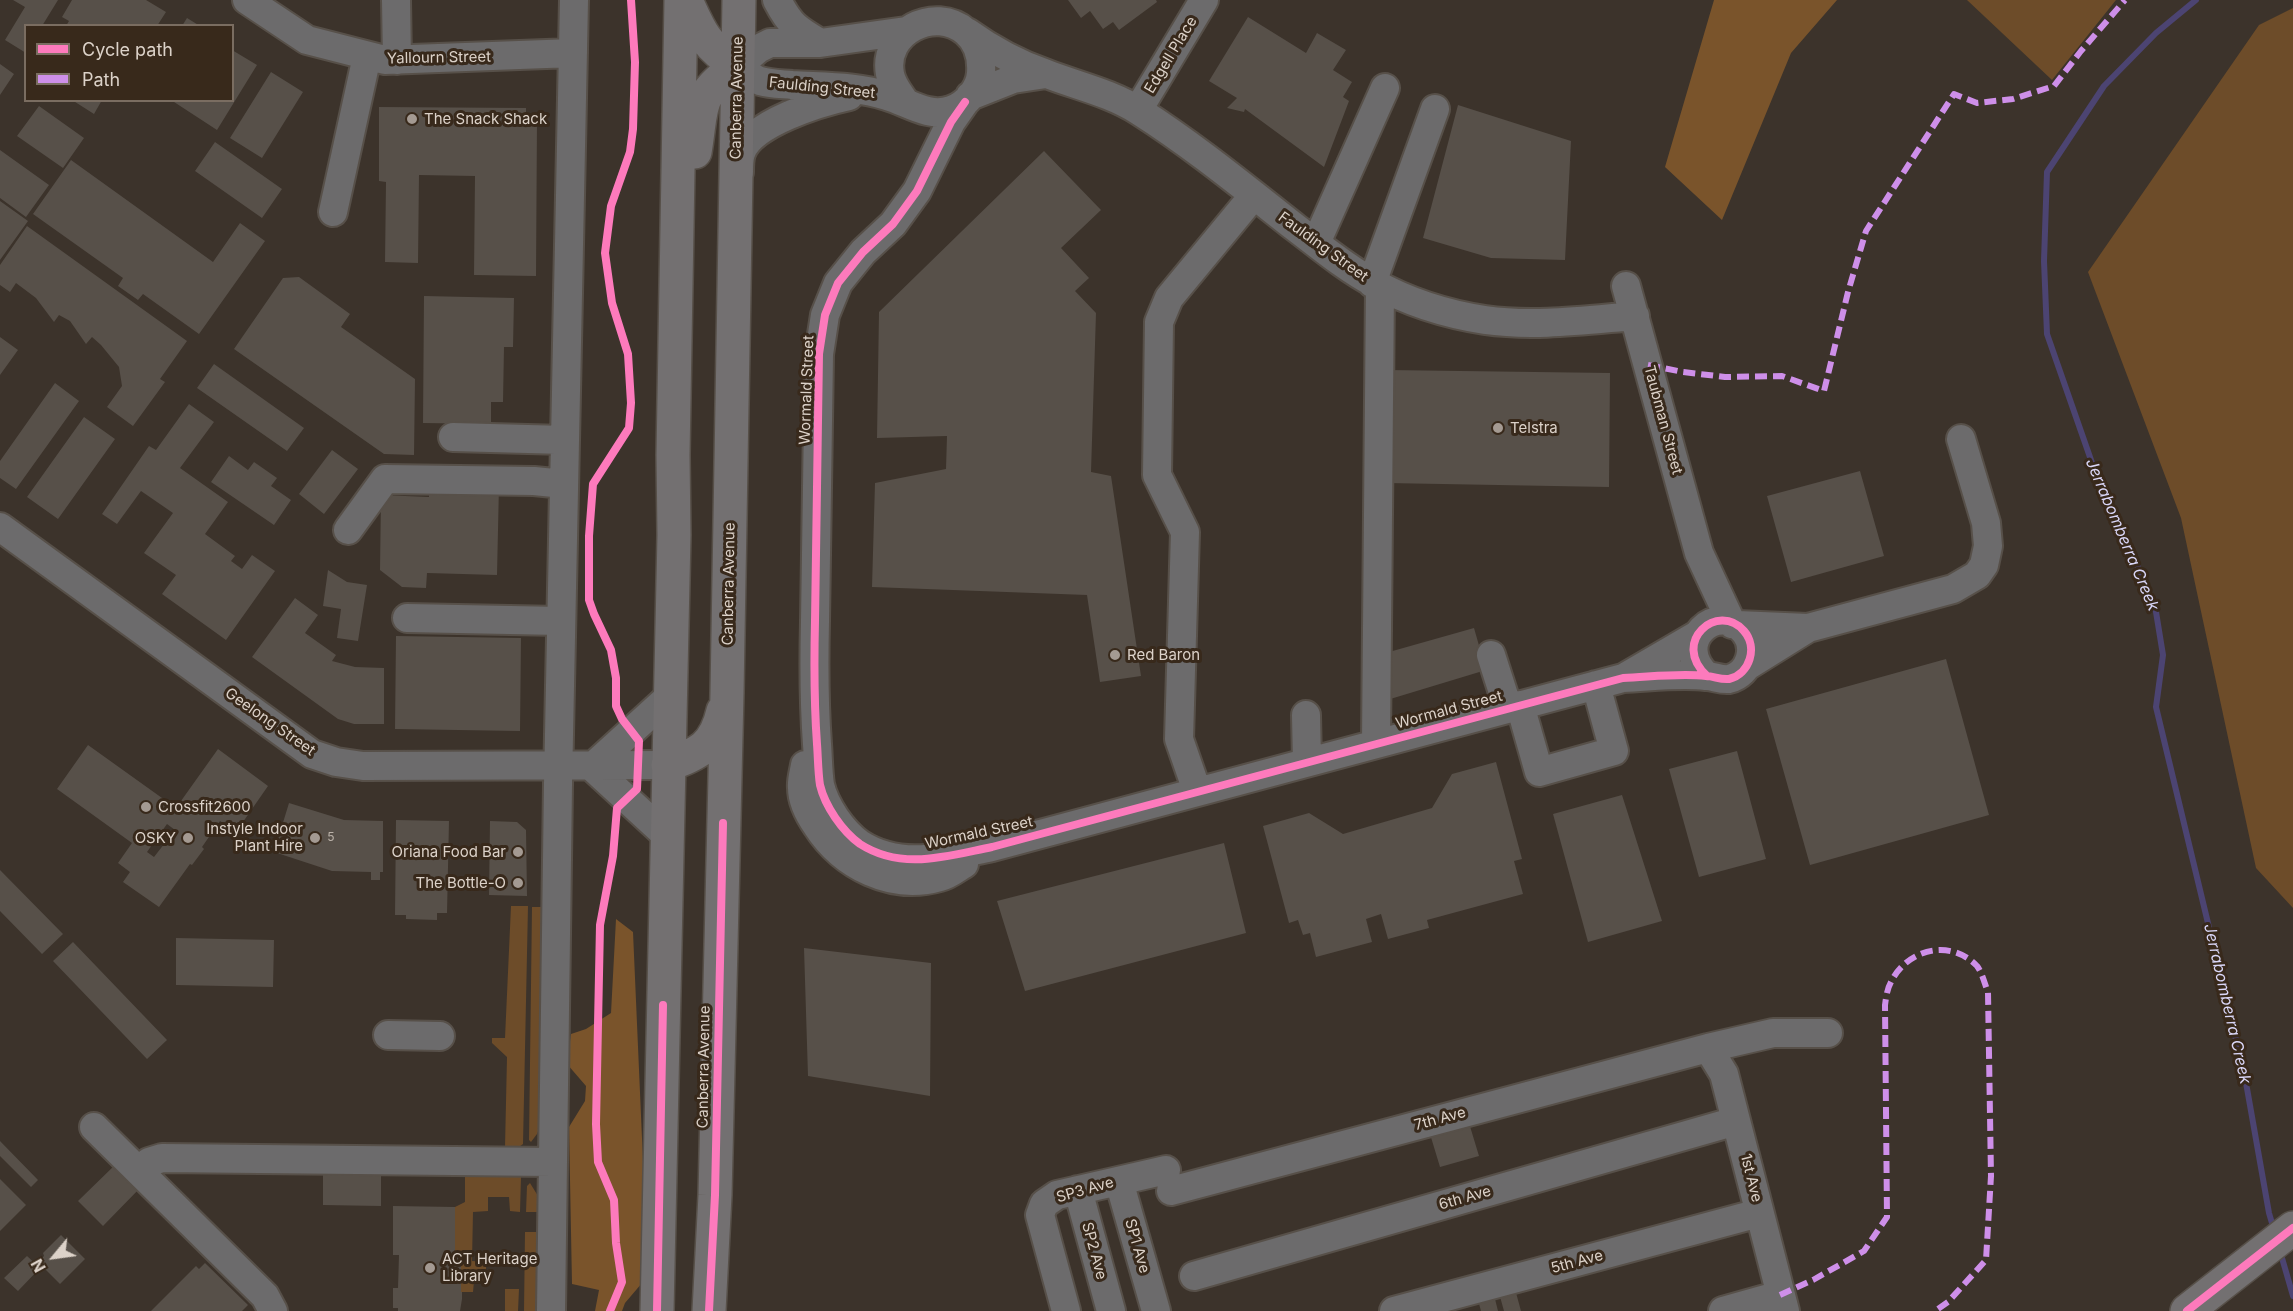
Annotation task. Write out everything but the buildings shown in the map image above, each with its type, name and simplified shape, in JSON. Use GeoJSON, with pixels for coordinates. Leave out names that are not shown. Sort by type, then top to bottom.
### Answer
{"type":"FeatureCollection","features":[{"type":"Feature","properties":{"kind":"highway"},"geometry":{"type":"LineString","coordinates":[[657,1311],[674,535],[673,455],[681,0]]}},
{"type":"Feature","properties":{"kind":"highway"},"geometry":{"type":"LineString","coordinates":[[676,269],[700,115],[706,93],[722,76],[738,66],[707,43],[686,0]]}},
{"type":"Feature","properties":{"kind":"highway","name":"Canberra Avenue"},"geometry":{"type":"LineString","coordinates":[[709,1311],[715,1195],[727,693],[739,0]]}},
{"type":"Feature","properties":{"kind":"highway"},"geometry":{"type":"LineString","coordinates":[[668,765],[697,754],[711,739],[719,727],[727,693]]}},
{"type":"Feature","properties":{"kind":"highway"},"geometry":{"type":"LineString","coordinates":[[668,765],[696,776],[712,794],[723,823]]}},
{"type":"Feature","properties":{"kind":"highway"},"geometry":{"type":"LineString","coordinates":[[2187,1311],[2293,1228]]}},
{"type":"Feature","properties":{"kind":"street"},"geometry":{"type":"LineString","coordinates":[[396,0],[398,60]]}},
{"type":"Feature","properties":{"kind":"street"},"geometry":{"type":"LineString","coordinates":[[551,1311],[558,767],[574,0]]}},
{"type":"Feature","properties":{"kind":"street"},"geometry":{"type":"LineString","coordinates":[[777,0],[787,20],[820,43]]}},
{"type":"Feature","properties":{"kind":"street","name":"Edgell Place"},"geometry":{"type":"LineString","coordinates":[[1138,110],[1204,0]]}},
{"type":"Feature","properties":{"kind":"street","name":"Yallourn Street"},"geometry":{"type":"LineString","coordinates":[[262,4],[307,40],[385,60],[573,53]]}},
{"type":"Feature","properties":{"kind":"street"},"geometry":{"type":"LineString","coordinates":[[936,20],[952,23],[967,32],[982,60],[981,76],[968,99],[951,110],[935,113],[913,106],[895,89],[890,74],[890,58],[896,43],[906,31],[920,23],[936,20]]}},
{"type":"Feature","properties":{"kind":"street"},"geometry":{"type":"LineString","coordinates":[[738,66],[770,43],[820,43],[906,31]]}},
{"type":"Feature","properties":{"kind":"street","name":"Faulding Street"},"geometry":{"type":"LineString","coordinates":[[967,32],[991,49],[1046,74],[1106,94],[1138,110],[1200,153],[1316,243],[1376,284],[1411,301],[1447,313],[1486,320],[1523,323],[1635,316]]}},
{"type":"Feature","properties":{"kind":"street"},"geometry":{"type":"LineString","coordinates":[[333,212],[367,56]]}},
{"type":"Feature","properties":{"kind":"street","name":"Faulding Street"},"geometry":{"type":"LineString","coordinates":[[738,66],[759,81],[872,91],[913,106]]}},
{"type":"Feature","properties":{"kind":"street","name":"Faulding Street"},"geometry":{"type":"LineString","coordinates":[[968,99],[1013,79],[1046,74]]}},
{"type":"Feature","properties":{"kind":"street"},"geometry":{"type":"LineString","coordinates":[[1316,243],[1385,88]]}},
{"type":"Feature","properties":{"kind":"street"},"geometry":{"type":"LineString","coordinates":[[736,199],[741,152],[757,132],[772,122],[815,106],[872,91]]}},
{"type":"Feature","properties":{"kind":"street","name":"Wormald Street"},"geometry":{"type":"LineString","coordinates":[[968,99],[951,122],[916,191],[893,224],[863,252],[838,283],[825,315],[819,354],[814,698],[820,785],[828,805],[841,825],[858,843],[878,854],[915,861],[992,847],[1623,678],[1707,676],[1721,680],[1731,678],[1808,628],[1953,589],[1977,575],[1984,565],[1989,546],[1986,523],[1961,439]]}},
{"type":"Feature","properties":{"kind":"street","name":"Wormald Street"},"geometry":{"type":"LineString","coordinates":[[913,106],[930,150],[916,191]]}},
{"type":"Feature","properties":{"kind":"street"},"geometry":{"type":"LineString","coordinates":[[1376,743],[1376,284],[1435,109]]}},
{"type":"Feature","properties":{"kind":"street"},"geometry":{"type":"LineString","coordinates":[[1201,231],[1247,190]]}},
{"type":"Feature","properties":{"kind":"street"},"geometry":{"type":"LineString","coordinates":[[1197,791],[1179,739],[1185,532],[1157,475],[1159,322],[1169,298],[1247,190]]}},
{"type":"Feature","properties":{"kind":"street","name":"Taubman Street"},"geometry":{"type":"LineString","coordinates":[[1626,286],[1700,553],[1735,624]]}},
{"type":"Feature","properties":{"kind":"street"},"geometry":{"type":"LineString","coordinates":[[453,437],[565,440]]}},
{"type":"Feature","properties":{"kind":"street"},"geometry":{"type":"LineString","coordinates":[[348,530],[385,479],[534,481],[564,484]]}},
{"type":"Feature","properties":{"kind":"street","name":"Geelong Street"},"geometry":{"type":"LineString","coordinates":[[0,527],[312,754],[336,762],[363,766],[668,765]]}},
{"type":"Feature","properties":{"kind":"street","name":"Taubman Street"},"geometry":{"type":"LineString","coordinates":[[1700,553],[1700,631]]}},
{"type":"Feature","properties":{"kind":"street"},"geometry":{"type":"LineString","coordinates":[[407,618],[561,621]]}},
{"type":"Feature","properties":{"kind":"street","name":"Wormald Street"},"geometry":{"type":"LineString","coordinates":[[1623,678],[1712,622],[1808,628]]}},
{"type":"Feature","properties":{"kind":"street"},"geometry":{"type":"LineString","coordinates":[[1735,624],[1745,631],[1750,640],[1751,650],[1747,666]]}},
{"type":"Feature","properties":{"kind":"street"},"geometry":{"type":"LineString","coordinates":[[1700,631],[1693,650],[1694,660],[1707,676]]}},
{"type":"Feature","properties":{"kind":"street"},"geometry":{"type":"LineString","coordinates":[[1491,655],[1539,772],[1614,751],[1596,685]]}},
{"type":"Feature","properties":{"kind":"street"},"geometry":{"type":"LineString","coordinates":[[667,836],[592,767],[670,696]]}},
{"type":"Feature","properties":{"kind":"street"},"geometry":{"type":"LineString","coordinates":[[1306,715],[1306,762]]}},
{"type":"Feature","properties":{"kind":"street","name":"7th Ave"},"geometry":{"type":"LineString","coordinates":[[1168,1180],[1773,1033],[1828,1033]]}},
{"type":"Feature","properties":{"kind":"street"},"geometry":{"type":"LineString","coordinates":[[388,1035],[440,1036]]}},
{"type":"Feature","properties":{"kind":"street","name":"1st Ave"},"geometry":{"type":"LineString","coordinates":[[1708,1048],[1724,1074],[1783,1303]]}},
{"type":"Feature","properties":{"kind":"street","name":"6th Ave"},"geometry":{"type":"LineString","coordinates":[[1194,1276],[1736,1121]]}},
{"type":"Feature","properties":{"kind":"street"},"geometry":{"type":"LineString","coordinates":[[94,1127],[265,1296],[273,1311]]}},
{"type":"Feature","properties":{"kind":"street"},"geometry":{"type":"LineString","coordinates":[[139,1171],[149,1162],[162,1158],[552,1162]]}},
{"type":"Feature","properties":{"kind":"street","name":"SP3 Ave"},"geometry":{"type":"LineString","coordinates":[[1066,1311],[1040,1215],[1044,1204],[1057,1195],[1119,1181],[1168,1180]]}},
{"type":"Feature","properties":{"kind":"street","name":"SP1 Ave"},"geometry":{"type":"LineString","coordinates":[[1119,1181],[1156,1311]]}},
{"type":"Feature","properties":{"kind":"street","name":"SP2 Ave"},"geometry":{"type":"LineString","coordinates":[[1077,1190],[1111,1311]]}},
{"type":"Feature","properties":{"kind":"street","name":"5th Ave"},"geometry":{"type":"LineString","coordinates":[[1394,1311],[1759,1213]]}},
{"type":"Feature","properties":{"kind":"street"},"geometry":{"type":"LineString","coordinates":[[1724,1311],[1783,1303]]}},
{"type":"Feature","properties":{"kind":"shaded area"},"geometry":{"type":"Polygon","coordinates":[[[1714,0],[1837,0],[1791,53],[1722,220],[1665,167],[1714,0]]]}},
{"type":"Feature","properties":{"kind":"shaded area"},"geometry":{"type":"Polygon","coordinates":[[[1967,0],[2116,0],[2052,80],[1967,0]]]}},
{"type":"Feature","properties":{"kind":"shaded area"},"geometry":{"type":"Polygon","coordinates":[[[2293,8],[2293,908],[2256,868],[2181,518],[2088,272],[2259,25],[2293,8]]]}},
{"type":"Feature","properties":{"kind":"shaded area"},"geometry":{"type":"Polygon","coordinates":[[[511,906],[528,906],[523,1144],[519,1147],[505,1147],[507,1057],[492,1043],[492,1038],[505,1038],[511,906]]]}},
{"type":"Feature","properties":{"kind":"shaded area"},"geometry":{"type":"Polygon","coordinates":[[[532,907],[545,907],[540,1126],[531,1142],[529,1140],[532,907]]]}},
{"type":"Feature","properties":{"kind":"shaded area"},"geometry":{"type":"Polygon","coordinates":[[[616,919],[633,932],[648,1276],[625,1303],[622,1311],[595,1311],[599,1290],[572,1284],[569,1127],[585,1101],[586,1086],[567,1064],[571,1034],[586,1029],[611,1013],[616,919]]]}},
{"type":"Feature","properties":{"kind":"shaded area"},"geometry":{"type":"Polygon","coordinates":[[[465,1175],[521,1177],[520,1212],[510,1211],[509,1197],[488,1197],[488,1211],[473,1212],[472,1261],[486,1262],[486,1281],[474,1281],[473,1292],[461,1292],[461,1256],[455,1256],[455,1207],[465,1202],[465,1175]]]}},
{"type":"Feature","properties":{"kind":"shaded area"},"geometry":{"type":"Polygon","coordinates":[[[530,1183],[538,1196],[539,1212],[526,1212],[527,1186],[530,1183]]]}},
{"type":"Feature","properties":{"kind":"shaded area"},"geometry":{"type":"Polygon","coordinates":[[[525,1232],[538,1232],[537,1311],[524,1311],[525,1232]]]}},
{"type":"Feature","properties":{"kind":"shaded area"},"geometry":{"type":"Polygon","coordinates":[[[505,1289],[519,1289],[518,1311],[505,1311],[505,1289]]]}},
{"type":"Feature","properties":{"kind":"waterway","name":"Jerrabomberra Creek"},"geometry":{"type":"LineString","coordinates":[[2196,0],[2156,33],[2104,86],[2047,172],[2044,261],[2047,334],[2106,503],[2133,555],[2156,612],[2163,655],[2156,707],[2245,1077],[2274,1230]]}},
{"type":"Feature","properties":{"kind":"waterway","name":"Jerrabomberra Creek"},"geometry":{"type":"LineString","coordinates":[[2280,1251],[2293,1296]]}},
{"type":"Feature","properties":{"kind":"marked path"},"geometry":{"type":"LineString","coordinates":[[1648,365],[1725,377],[1782,376],[1824,391],[1848,292],[1866,231],[1954,94],[1977,103],[2013,99],[2054,86],[2125,0]]}},
{"type":"Feature","properties":{"kind":"marked path"},"geometry":{"type":"LineString","coordinates":[[1780,1295],[1813,1280],[1864,1251],[1887,1217],[1885,1005],[1887,994],[1898,971],[1907,962],[1918,955],[1942,950],[1966,957],[1977,966],[1988,992],[1991,1176],[1986,1260],[1948,1302],[1935,1311]]}},
{"type":"Feature","properties":{"kind":"cycle path"},"geometry":{"type":"LineString","coordinates":[[610,1311],[622,1282],[616,1243],[614,1200],[598,1162],[596,1124],[600,925],[613,856],[617,808],[637,789],[639,741],[622,719],[616,706],[616,678],[611,650],[589,600],[589,536],[593,484],[629,428],[631,403],[628,354],[612,303],[605,253],[611,206],[630,152],[633,129],[635,62],[631,0]]}},
{"type":"Feature","properties":{"kind":"cycle path"},"geometry":{"type":"LineString","coordinates":[[965,102],[951,122],[917,191],[893,224],[863,252],[838,283],[825,315],[819,354],[814,668],[819,775],[822,793],[830,809],[841,825],[860,844],[876,852],[908,859],[958,854],[992,847],[1623,678],[1685,675],[1729,679],[1742,672],[1747,666],[1751,652],[1748,637],[1733,623],[1722,621],[1711,623],[1696,639],[1694,650],[1697,663],[1707,676]]}},
{"type":"Feature","properties":{"kind":"cycle path"},"geometry":{"type":"LineString","coordinates":[[709,1311],[715,1195],[723,823]]}},
{"type":"Feature","properties":{"kind":"cycle path"},"geometry":{"type":"LineString","coordinates":[[657,1311],[663,1005]]}},
{"type":"Feature","properties":{"kind":"cycle path"},"geometry":{"type":"LineString","coordinates":[[2187,1311],[2293,1228]]}},
{"type":"Feature","properties":{"kind":"place","name":"The Snack Shack"},"geometry":{"type":"Point","coordinates":[412,119]}},
{"type":"Feature","properties":{"kind":"place","name":"Telstra"},"geometry":{"type":"Point","coordinates":[1498,428]}},
{"type":"Feature","properties":{"kind":"place","name":"Red Baron"},"geometry":{"type":"Point","coordinates":[1115,655]}},
{"type":"Feature","properties":{"kind":"place","name":"Crossfit2600"},"geometry":{"type":"Point","coordinates":[146,807]}},
{"type":"Feature","properties":{"kind":"place","name":"OSKY"},"geometry":{"type":"Point","coordinates":[188,838]}},
{"type":"Feature","properties":{"kind":"place","name":"Instyle Indoor Plant Hire"},"geometry":{"type":"Point","coordinates":[315,838]}},
{"type":"Feature","properties":{"kind":"place","name":"Oriana Food Bar"},"geometry":{"type":"Point","coordinates":[518,852]}},
{"type":"Feature","properties":{"kind":"place","name":"The Bottle-O"},"geometry":{"type":"Point","coordinates":[518,883]}},
{"type":"Feature","properties":{"kind":"place","name":"ACT Heritage Library"},"geometry":{"type":"Point","coordinates":[430,1268]}}]}
